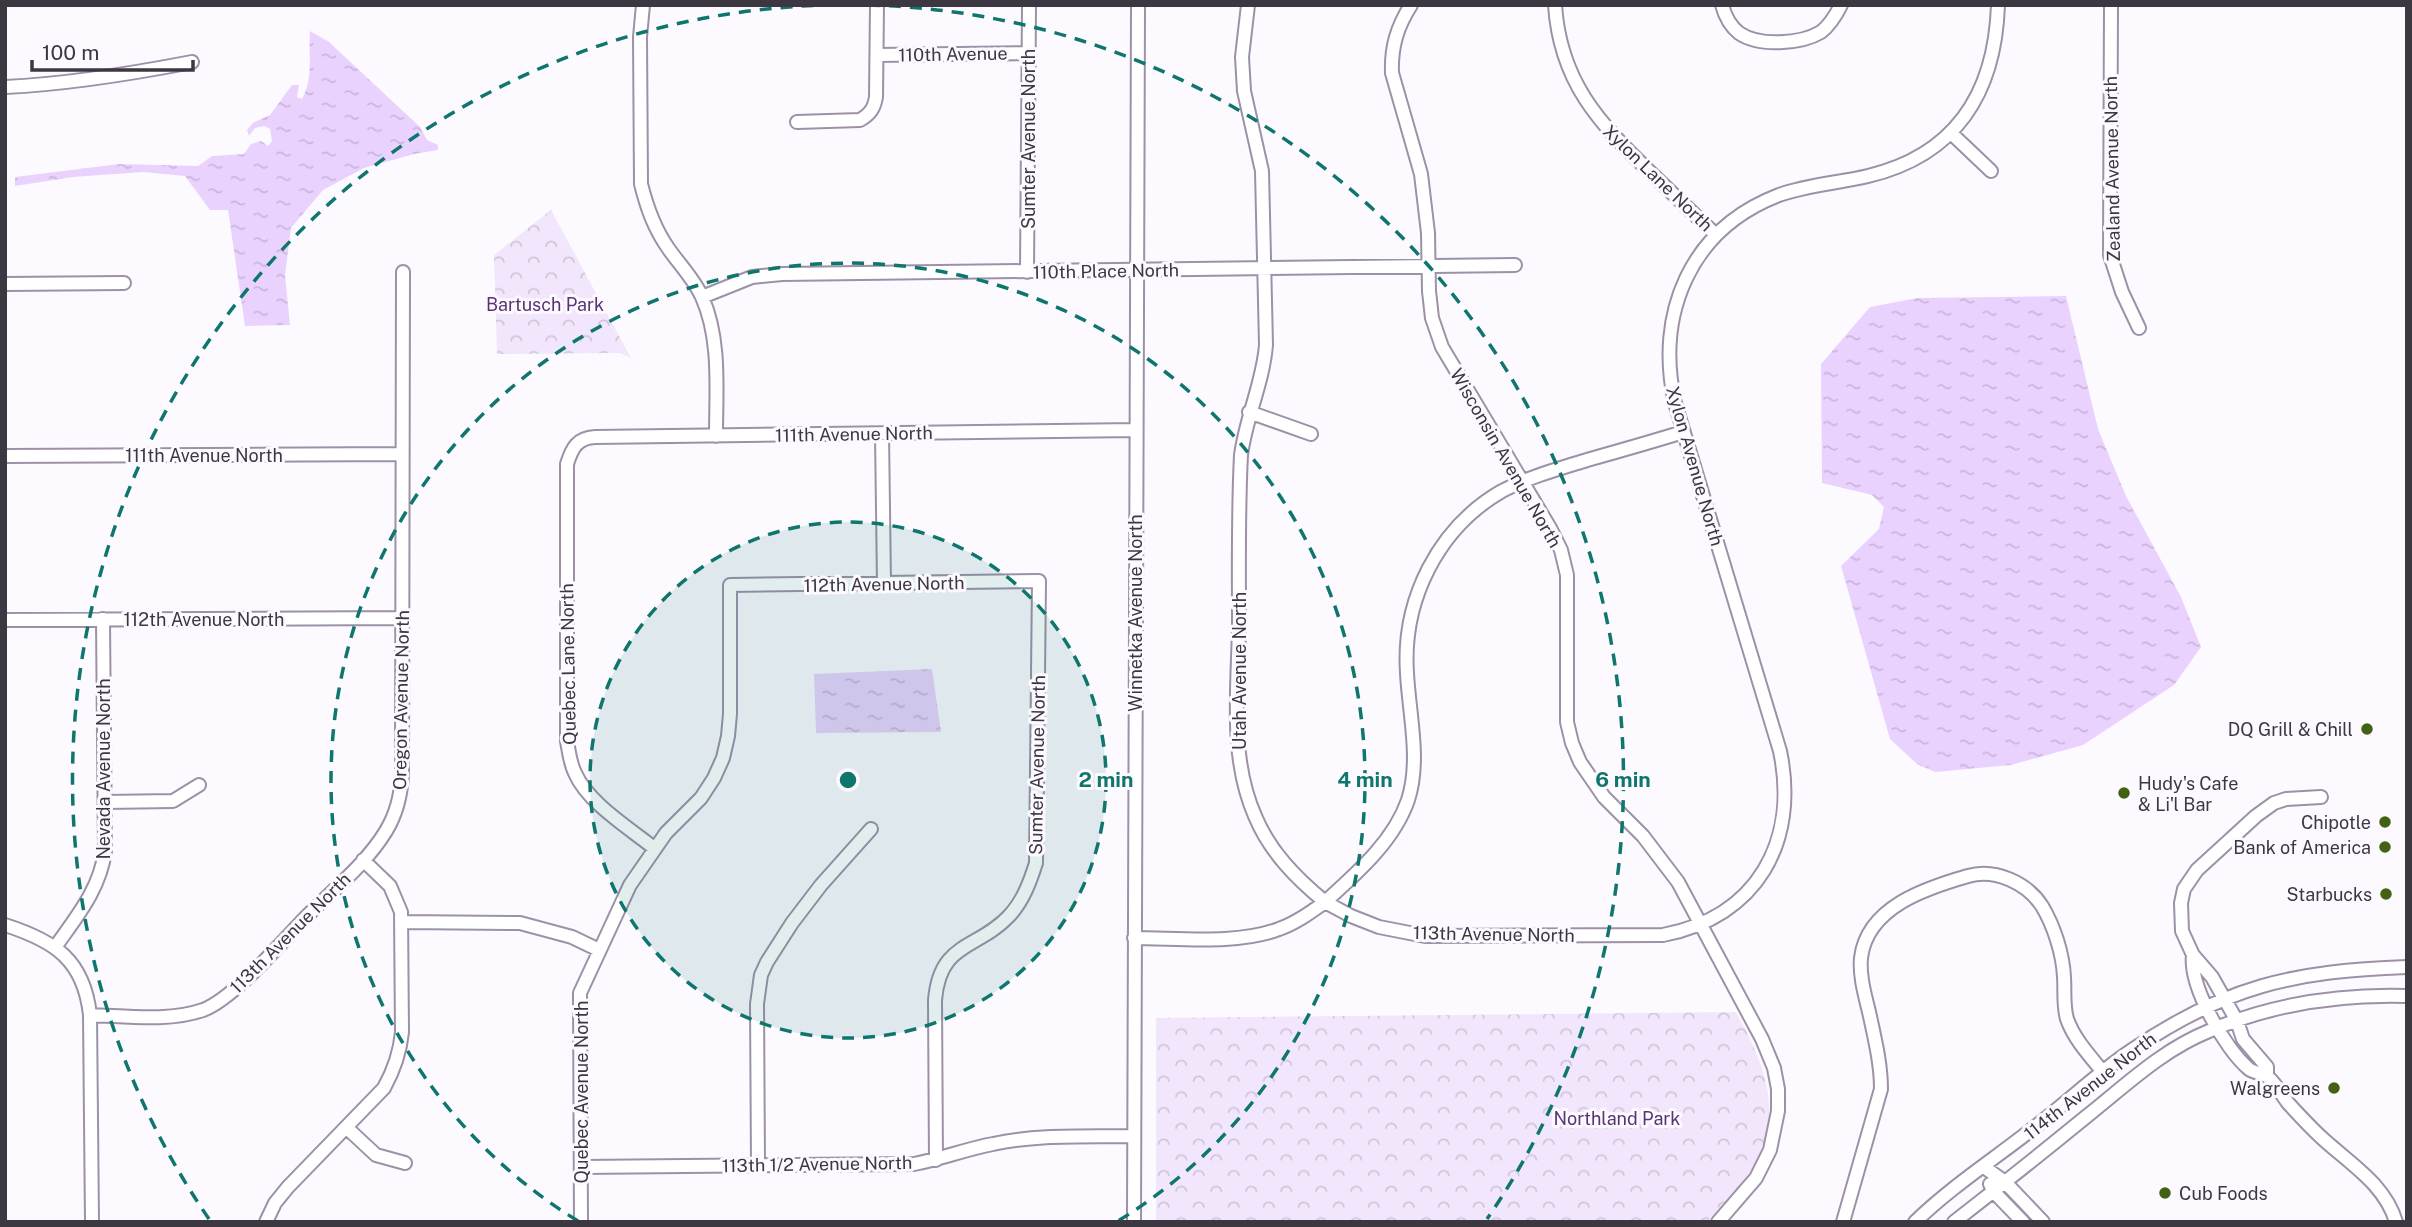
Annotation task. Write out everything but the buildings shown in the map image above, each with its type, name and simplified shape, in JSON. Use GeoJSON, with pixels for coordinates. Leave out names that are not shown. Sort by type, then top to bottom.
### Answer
{"type":"FeatureCollection","features":[{"type":"Feature","properties":{"kind":"street"},"geometry":{"type":"LineString","coordinates":[[643,5],[640,51],[641,184],[655,229],[702,297],[715,356],[716,436]]}},
{"type":"Feature","properties":{"kind":"street"},"geometry":{"type":"LineString","coordinates":[[797,121],[860,120],[874,108],[877,5]]}},
{"type":"Feature","properties":{"kind":"street","name":"Sumter Avenue North"},"geometry":{"type":"LineString","coordinates":[[1027,272],[1029,5]]}},
{"type":"Feature","properties":{"kind":"street","name":"Winnetka Avenue North"},"geometry":{"type":"LineString","coordinates":[[1135,1222],[1138,5]]}},
{"type":"Feature","properties":{"kind":"street","name":"Utah Avenue North"},"geometry":{"type":"LineString","coordinates":[[1248,5],[1242,57],[1244,92],[1262,171],[1266,345],[1264,369],[1244,435],[1240,480],[1238,737],[1241,768],[1255,818],[1276,854],[1325,902]]}},
{"type":"Feature","properties":{"kind":"street","name":"Wisconsin Avenue North"},"geometry":{"type":"LineString","coordinates":[[1411,5],[1395,37],[1391,56],[1392,73],[1421,174],[1427,223],[1432,318],[1442,347],[1561,551],[1567,575],[1567,722],[1572,743],[1591,780],[1604,797],[1643,836],[1667,867],[1766,1048],[1778,1088],[1777,1121],[1767,1158],[1756,1178],[1718,1222]]}},
{"type":"Feature","properties":{"kind":"street","name":"Xylon Lane North"},"geometry":{"type":"LineString","coordinates":[[1555,5],[1556,28],[1565,59],[1578,89],[1596,116],[1617,141],[1716,235]]}},
{"type":"Feature","properties":{"kind":"street"},"geometry":{"type":"LineString","coordinates":[[1722,5],[1727,21],[1739,33],[1753,39],[1789,41],[1820,32],[1829,25],[1841,5]]}},
{"type":"Feature","properties":{"kind":"street","name":"Xylon Avenue North"},"geometry":{"type":"LineString","coordinates":[[1700,925],[1736,903],[1764,872],[1777,847],[1783,824],[1786,776],[1669,376],[1668,347],[1680,290],[1694,264],[1716,235],[1756,206],[1780,195],[1891,170],[1927,151],[1951,133],[1974,103],[1989,70],[1996,41],[1998,5]]}},
{"type":"Feature","properties":{"kind":"street","name":"Zealand Avenue North"},"geometry":{"type":"LineString","coordinates":[[2111,5],[2110,255],[2122,292],[2139,328]]}},
{"type":"Feature","properties":{"kind":"street","name":"110th Avenue"},"geometry":{"type":"LineString","coordinates":[[877,55],[1029,53]]}},
{"type":"Feature","properties":{"kind":"street"},"geometry":{"type":"LineString","coordinates":[[5,87],[55,85],[108,78],[192,62]]}},
{"type":"Feature","properties":{"kind":"street"},"geometry":{"type":"LineString","coordinates":[[1951,133],[1991,172]]}},
{"type":"Feature","properties":{"kind":"street","name":"110th Place North"},"geometry":{"type":"LineString","coordinates":[[702,297],[752,277],[782,274],[1515,265]]}},
{"type":"Feature","properties":{"kind":"street","name":"Oregon Avenue North"},"geometry":{"type":"LineString","coordinates":[[363,860],[387,830],[401,795],[403,272]]}},
{"type":"Feature","properties":{"kind":"street"},"geometry":{"type":"LineString","coordinates":[[5,284],[124,282]]}},
{"type":"Feature","properties":{"kind":"street"},"geometry":{"type":"LineString","coordinates":[[1250,412],[1311,434]]}},
{"type":"Feature","properties":{"kind":"street","name":"111th Avenue North"},"geometry":{"type":"LineString","coordinates":[[575,445],[580,439],[595,437],[1136,430]]}},
{"type":"Feature","properties":{"kind":"street"},"geometry":{"type":"LineString","coordinates":[[1134,938],[1251,936],[1278,929],[1303,918],[1325,902],[1378,849],[1398,822],[1408,799],[1413,774],[1406,648],[1416,593],[1427,568],[1459,524],[1501,492],[1521,482],[1684,432]]}},
{"type":"Feature","properties":{"kind":"street"},"geometry":{"type":"LineString","coordinates":[[882,434],[884,584]]}},
{"type":"Feature","properties":{"kind":"street","name":"Quebec Lane North"},"geometry":{"type":"LineString","coordinates":[[575,445],[567,464],[567,741],[570,758],[584,789],[654,848]]}},
{"type":"Feature","properties":{"kind":"street","name":"111th Avenue North"},"geometry":{"type":"LineString","coordinates":[[5,456],[402,454]]}},
{"type":"Feature","properties":{"kind":"street","name":"Sumter Avenue North"},"geometry":{"type":"LineString","coordinates":[[936,1160],[936,982],[944,965],[954,953],[1011,914],[1030,883],[1036,863],[1039,581]]}},
{"type":"Feature","properties":{"kind":"street","name":"112th Avenue North"},"geometry":{"type":"LineString","coordinates":[[730,586],[1039,581]]}},
{"type":"Feature","properties":{"kind":"street","name":"Quebec Avenue North"},"geometry":{"type":"LineString","coordinates":[[581,1222],[579,1005],[584,983],[630,885],[654,848],[701,798],[723,758],[730,714],[730,586]]}},
{"type":"Feature","properties":{"kind":"street","name":"112th Avenue North"},"geometry":{"type":"LineString","coordinates":[[5,620],[403,618]]}},
{"type":"Feature","properties":{"kind":"street","name":"Nevada Avenue North"},"geometry":{"type":"LineString","coordinates":[[56,946],[87,902],[103,868],[103,619]]}},
{"type":"Feature","properties":{"kind":"street"},"geometry":{"type":"LineString","coordinates":[[105,802],[173,801],[199,785]]}},
{"type":"Feature","properties":{"kind":"street"},"geometry":{"type":"LineString","coordinates":[[2267,1076],[2267,1067],[2243,1039],[2212,977],[2193,955],[2182,931],[2180,918],[2184,889],[2197,870],[2274,803],[2301,797],[2321,797]]}},
{"type":"Feature","properties":{"kind":"street"},"geometry":{"type":"LineString","coordinates":[[758,1165],[757,1004],[761,975],[792,923],[871,829]]}},
{"type":"Feature","properties":{"kind":"street"},"geometry":{"type":"LineString","coordinates":[[266,1222],[275,1203],[288,1187],[384,1088],[400,1050],[401,912],[390,886],[363,860]]}},
{"type":"Feature","properties":{"kind":"street","name":"113th Avenue North"},"geometry":{"type":"LineString","coordinates":[[90,1015],[190,1014],[221,1000],[363,860]]}},
{"type":"Feature","properties":{"kind":"street"},"geometry":{"type":"LineString","coordinates":[[1843,1222],[1881,1089],[1881,1073],[1861,971],[1861,958],[1872,929],[1881,915],[1896,904],[1974,874],[1994,874],[2031,892],[2050,921],[2061,957],[2068,1022],[2103,1072]]}},
{"type":"Feature","properties":{"kind":"street","name":"113th Avenue North"},"geometry":{"type":"LineString","coordinates":[[1325,902],[1379,927],[1425,936],[1646,936],[1679,932],[1700,925]]}},
{"type":"Feature","properties":{"kind":"street"},"geometry":{"type":"LineString","coordinates":[[402,922],[520,923],[572,937],[599,950]]}},
{"type":"Feature","properties":{"kind":"street"},"geometry":{"type":"LineString","coordinates":[[5,925],[30,933],[56,946],[79,975],[86,991],[90,1015],[92,1222]]}},
{"type":"Feature","properties":{"kind":"street"},"geometry":{"type":"LineString","coordinates":[[2193,955],[2192,966],[2206,1006],[2226,1042],[2250,1070],[2267,1076],[2299,1116],[2380,1192],[2396,1222]]}},
{"type":"Feature","properties":{"kind":"street","name":"114th Avenue North"},"geometry":{"type":"LineString","coordinates":[[1915,1222],[1960,1183],[2103,1072],[2165,1028],[2206,1006],[2268,983],[2315,973],[2407,967]]}},
{"type":"Feature","properties":{"kind":"street","name":"114th Avenue North"},"geometry":{"type":"LineString","coordinates":[[1954,1222],[2136,1075],[2188,1041],[2218,1027],[2273,1009],[2337,997],[2407,996]]}},
{"type":"Feature","properties":{"kind":"street"},"geometry":{"type":"LineString","coordinates":[[347,1128],[376,1155],[405,1163]]}},
{"type":"Feature","properties":{"kind":"street","name":"113th 1/2 Avenue North"},"geometry":{"type":"LineString","coordinates":[[582,1167],[889,1165],[936,1160],[991,1144],[1024,1139],[1134,1136]]}},
{"type":"Feature","properties":{"kind":"street"},"geometry":{"type":"LineString","coordinates":[[1984,1167],[2005,1182],[2043,1222]]}},
{"type":"Feature","properties":{"kind":"street"},"geometry":{"type":"LineString","coordinates":[[1984,1167],[1993,1191],[2023,1222]]}},
{"type":"Feature","properties":{"kind":"green space","name":"Bartusch Park"},"geometry":{"type":"Polygon","coordinates":[[[551,210],[631,358],[620,353],[497,354],[494,255],[551,210]]]}},
{"type":"Feature","properties":{"kind":"green space","name":"Northland Park"},"geometry":{"type":"Polygon","coordinates":[[[1736,1012],[1763,1071],[1768,1091],[1767,1131],[1761,1152],[1749,1173],[1707,1222],[1156,1222],[1156,1018],[1736,1012]]]}},
{"type":"Feature","properties":{"kind":"water"},"geometry":{"type":"Polygon","coordinates":[[[310,31],[329,42],[420,127],[427,140],[438,145],[438,150],[364,168],[323,190],[291,228],[285,275],[290,325],[245,326],[228,210],[210,210],[185,176],[143,172],[73,177],[15,186],[15,177],[119,164],[198,166],[212,156],[244,154],[251,144],[261,141],[268,146],[272,141],[270,129],[264,126],[255,128],[249,136],[247,130],[253,123],[270,115],[292,85],[299,85],[297,97],[302,99],[309,74],[310,31]]]}},
{"type":"Feature","properties":{"kind":"water"},"geometry":{"type":"Polygon","coordinates":[[[2066,296],[2098,429],[2126,496],[2181,597],[2201,647],[2174,685],[2083,745],[2011,765],[1935,772],[1917,764],[1890,739],[1841,566],[1879,529],[1884,507],[1872,495],[1822,483],[1821,364],[1870,307],[1917,298],[2066,296]]]}},
{"type":"Feature","properties":{"kind":"water"},"geometry":{"type":"Polygon","coordinates":[[[932,669],[941,732],[816,733],[814,674],[932,669]]]}},
{"type":"Feature","properties":{"kind":"place","name":"DQ Grill & Chill"},"geometry":{"type":"Point","coordinates":[2367,729]}},
{"type":"Feature","properties":{"kind":"place","name":"Hudy's Cafe & Li'l Bar"},"geometry":{"type":"Point","coordinates":[2124,793]}},
{"type":"Feature","properties":{"kind":"place","name":"Chipotle"},"geometry":{"type":"Point","coordinates":[2385,822]}},
{"type":"Feature","properties":{"kind":"place","name":"Bank of America"},"geometry":{"type":"Point","coordinates":[2385,847]}},
{"type":"Feature","properties":{"kind":"place","name":"Starbucks"},"geometry":{"type":"Point","coordinates":[2386,894]}},
{"type":"Feature","properties":{"kind":"place","name":"Walgreens"},"geometry":{"type":"Point","coordinates":[2334,1088]}},
{"type":"Feature","properties":{"kind":"place","name":"Cub Foods"},"geometry":{"type":"Point","coordinates":[2165,1193]}}]}
